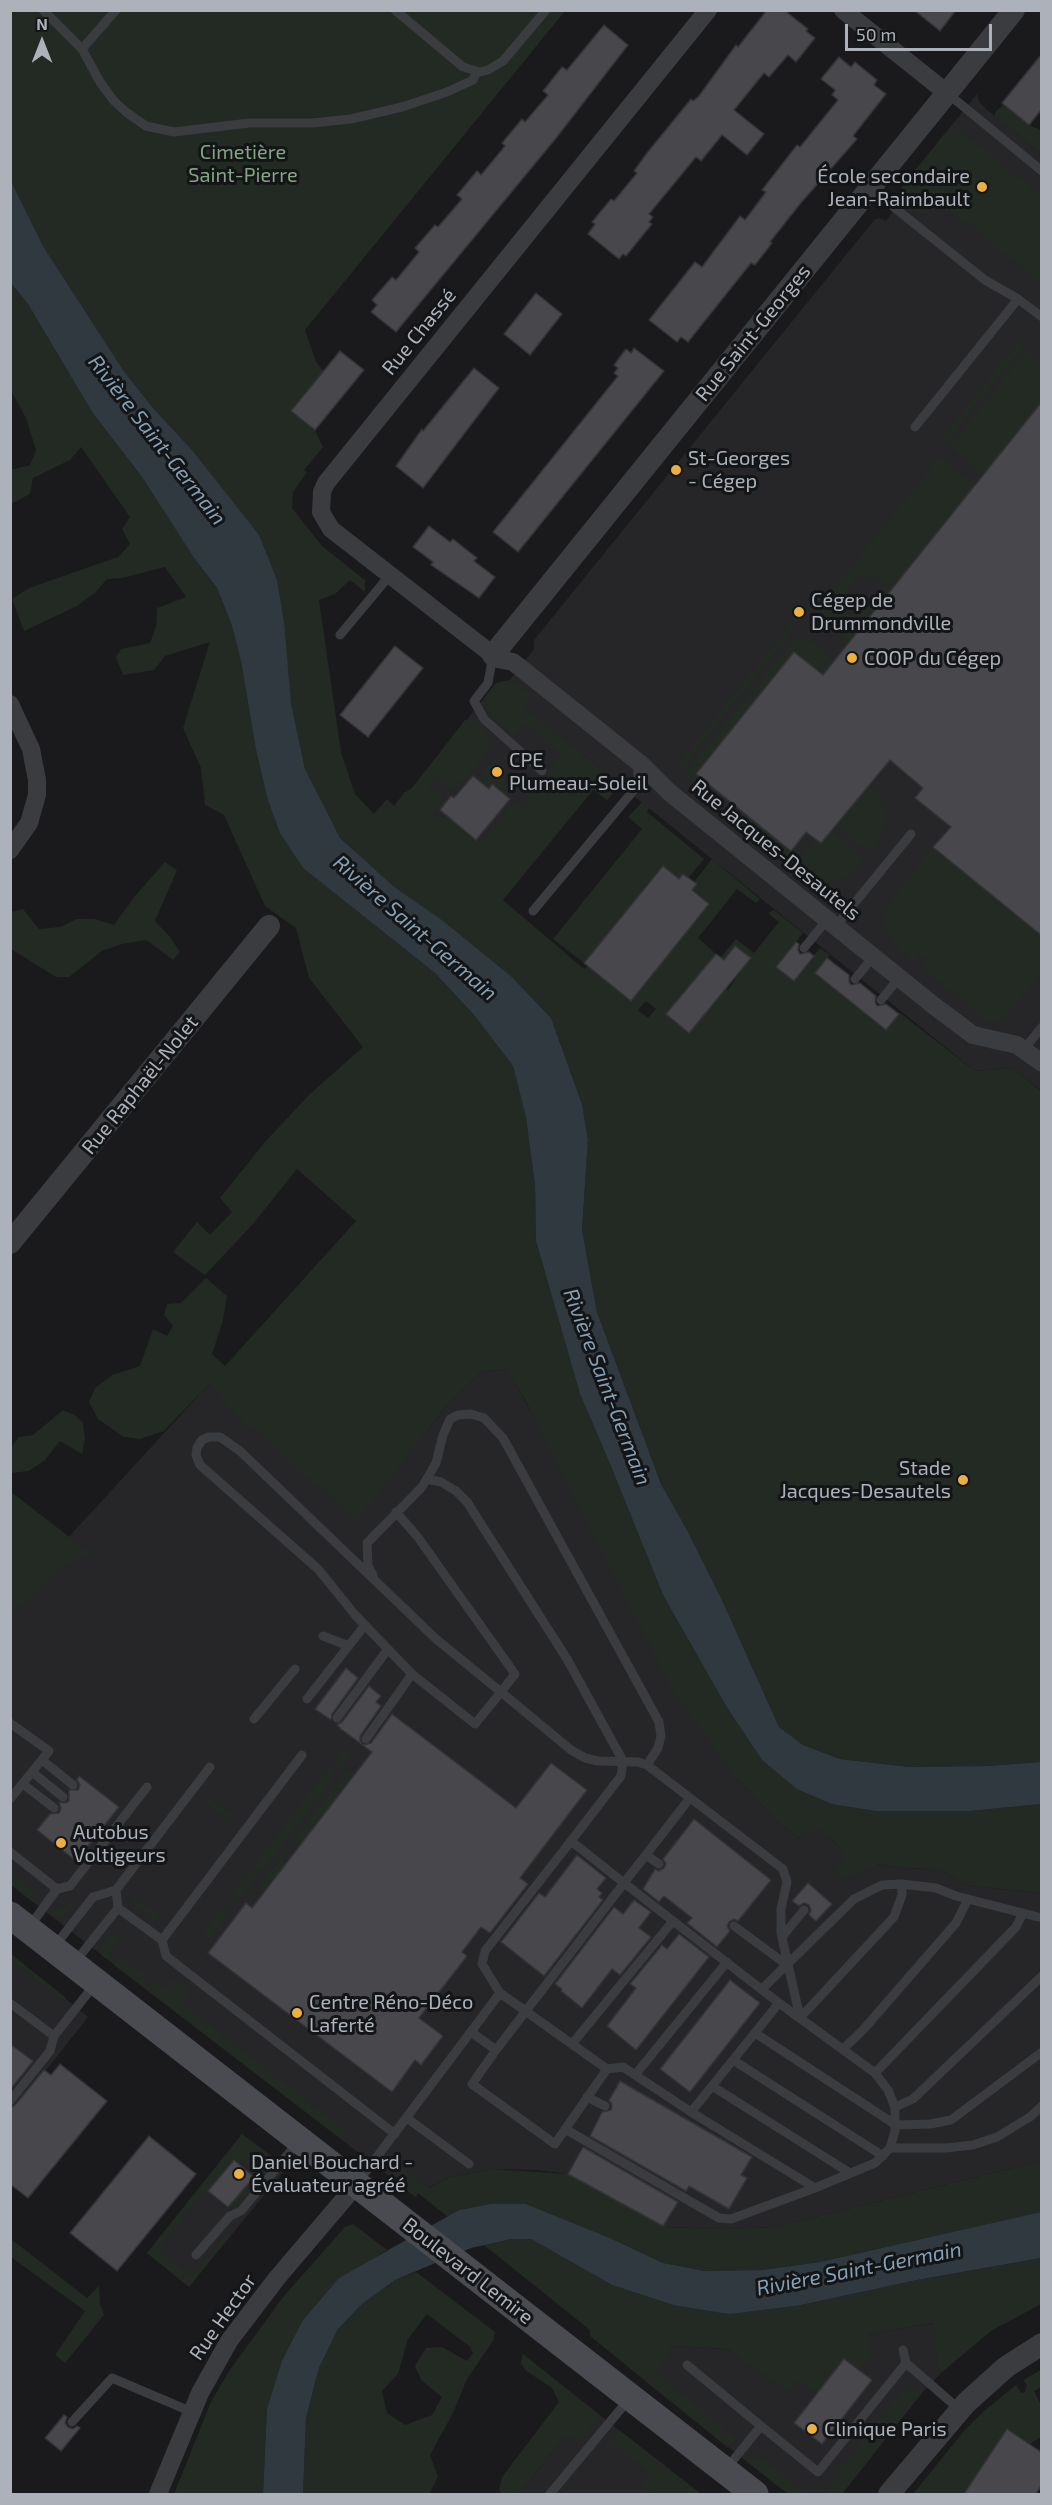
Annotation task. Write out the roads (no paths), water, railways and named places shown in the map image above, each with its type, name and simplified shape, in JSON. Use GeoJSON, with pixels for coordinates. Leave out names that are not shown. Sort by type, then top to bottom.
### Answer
{"type":"FeatureCollection","features":[{"type":"Feature","properties":{"kind":"main road","name":"Boulevard Lemire"},"geometry":{"type":"LineString","coordinates":[[19,1922],[755,2494]]}},
{"type":"Feature","properties":{"kind":"street","name":"Rue Chassé"},"geometry":{"type":"LineString","coordinates":[[493,656],[331,529],[324,520],[320,502],[326,483],[708,10]]}},
{"type":"Feature","properties":{"kind":"street"},"geometry":{"type":"LineString","coordinates":[[843,10],[947,93]]}},
{"type":"Feature","properties":{"kind":"street","name":"Rue Saint-Georges"},"geometry":{"type":"LineString","coordinates":[[493,656],[1014,10]]}},
{"type":"Feature","properties":{"kind":"street","name":"Rue Jacques-Desautels"},"geometry":{"type":"LineString","coordinates":[[493,656],[513,662],[642,765],[669,792],[831,924],[973,1035],[1017,1045],[1041,1063]]}},
{"type":"Feature","properties":{"kind":"street"},"geometry":{"type":"LineString","coordinates":[[10,704],[31,749],[37,780],[37,795],[29,823],[10,850]]}},
{"type":"Feature","properties":{"kind":"street","name":"Rue Raphaël-Nolet"},"geometry":{"type":"LineString","coordinates":[[10,1243],[268,926]]}},
{"type":"Feature","properties":{"kind":"street","name":"Rue Hector"},"geometry":{"type":"LineString","coordinates":[[158,2494],[208,2376],[241,2324],[357,2184]]}},
{"type":"Feature","properties":{"kind":"street"},"geometry":{"type":"LineString","coordinates":[[889,2494],[960,2410],[1006,2367],[1041,2344]]}},
{"type":"Feature","properties":{"kind":"lane"},"geometry":{"type":"LineString","coordinates":[[43,10],[82,49],[100,82],[114,101],[146,126],[174,132],[249,123],[312,123],[351,119],[447,92],[473,80],[477,71]]}},
{"type":"Feature","properties":{"kind":"lane"},"geometry":{"type":"LineString","coordinates":[[82,49],[116,10]]}},
{"type":"Feature","properties":{"kind":"lane"},"geometry":{"type":"LineString","coordinates":[[395,10],[463,67],[477,71],[488,70],[503,61],[546,10]]}},
{"type":"Feature","properties":{"kind":"lane"},"geometry":{"type":"LineString","coordinates":[[947,93],[1041,171]]}},
{"type":"Feature","properties":{"kind":"lane"},"geometry":{"type":"LineString","coordinates":[[870,189],[986,280],[1018,299],[1041,317]]}},
{"type":"Feature","properties":{"kind":"lane"},"geometry":{"type":"LineString","coordinates":[[915,427],[1018,299]]}},
{"type":"Feature","properties":{"kind":"lane"},"geometry":{"type":"LineString","coordinates":[[340,635],[390,575]]}},
{"type":"Feature","properties":{"kind":"lane"},"geometry":{"type":"LineString","coordinates":[[493,656],[488,683],[474,701],[484,719],[542,771]]}},
{"type":"Feature","properties":{"kind":"lane"},"geometry":{"type":"LineString","coordinates":[[533,911],[633,790],[638,783],[638,769],[642,765]]}},
{"type":"Feature","properties":{"kind":"lane"},"geometry":{"type":"LineString","coordinates":[[804,948],[831,924],[911,834]]}},
{"type":"Feature","properties":{"kind":"lane"},"geometry":{"type":"LineString","coordinates":[[855,979],[873,957]]}},
{"type":"Feature","properties":{"kind":"lane"},"geometry":{"type":"LineString","coordinates":[[881,1000],[899,978]]}},
{"type":"Feature","properties":{"kind":"lane"},"geometry":{"type":"LineString","coordinates":[[1024,1049],[1041,1027]]}},
{"type":"Feature","properties":{"kind":"lane"},"geometry":{"type":"LineString","coordinates":[[377,1582],[368,1566],[367,1542],[428,1479],[436,1463],[442,1435],[450,1419],[458,1415],[471,1414],[484,1418],[503,1438],[659,1722],[661,1736],[658,1749],[647,1765]]}},
{"type":"Feature","properties":{"kind":"lane"},"geometry":{"type":"LineString","coordinates":[[396,1512],[417,1536],[515,1674],[501,1692],[475,1724],[412,1674],[365,1625],[318,1569],[200,1465],[196,1455],[202,1440],[209,1437],[220,1437],[240,1451],[436,1639],[501,1692],[571,1750],[585,1758],[598,1761],[638,1762],[647,1765],[783,1869],[787,1874],[788,1882],[780,1921],[787,1965],[800,2018]]}},
{"type":"Feature","properties":{"kind":"lane"},"geometry":{"type":"LineString","coordinates":[[428,1479],[441,1482],[456,1491],[467,1502],[567,1659],[623,1761],[621,1776],[485,1951],[482,1964],[500,1993],[607,2069],[623,2067],[691,2112],[815,2188]]}},
{"type":"Feature","properties":{"kind":"lane"},"geometry":{"type":"LineString","coordinates":[[307,1699],[365,1625]]}},
{"type":"Feature","properties":{"kind":"lane"},"geometry":{"type":"LineString","coordinates":[[323,1636],[349,1646]]}},
{"type":"Feature","properties":{"kind":"lane"},"geometry":{"type":"LineString","coordinates":[[337,1718],[388,1649]]}},
{"type":"Feature","properties":{"kind":"lane"},"geometry":{"type":"LineString","coordinates":[[254,1719],[296,1669]]}},
{"type":"Feature","properties":{"kind":"lane"},"geometry":{"type":"LineString","coordinates":[[366,1739],[412,1674]]}},
{"type":"Feature","properties":{"kind":"lane"},"geometry":{"type":"LineString","coordinates":[[10,1723],[49,1751],[10,1799]]}},
{"type":"Feature","properties":{"kind":"lane"},"geometry":{"type":"LineString","coordinates":[[162,1940],[302,1755]]}},
{"type":"Feature","properties":{"kind":"lane"},"geometry":{"type":"LineString","coordinates":[[42,1760],[73,1785]]}},
{"type":"Feature","properties":{"kind":"lane"},"geometry":{"type":"LineString","coordinates":[[64,1956],[93,1897],[116,1890],[210,1767]]}},
{"type":"Feature","properties":{"kind":"lane"},"geometry":{"type":"LineString","coordinates":[[32,1772],[63,1797]]}},
{"type":"Feature","properties":{"kind":"lane"},"geometry":{"type":"LineString","coordinates":[[22,1784],[54,1808]]}},
{"type":"Feature","properties":{"kind":"lane"},"geometry":{"type":"LineString","coordinates":[[19,1922],[57,1889],[70,1886],[147,1787]]}},
{"type":"Feature","properties":{"kind":"lane"},"geometry":{"type":"LineString","coordinates":[[607,2069],[555,2144],[472,2084],[690,1798]]}},
{"type":"Feature","properties":{"kind":"lane"},"geometry":{"type":"LineString","coordinates":[[566,2129],[719,2218],[731,2219],[875,2163],[887,2152],[896,2125],[895,2107],[888,2090],[875,2073],[571,1841]]}},
{"type":"Feature","properties":{"kind":"lane"},"geometry":{"type":"LineString","coordinates":[[10,1852],[57,1889]]}},
{"type":"Feature","properties":{"kind":"lane"},"geometry":{"type":"LineString","coordinates":[[646,1855],[659,1864]]}},
{"type":"Feature","properties":{"kind":"lane"},"geometry":{"type":"LineString","coordinates":[[800,2018],[883,1931],[899,1906],[902,1884]]}},
{"type":"Feature","properties":{"kind":"lane"},"geometry":{"type":"LineString","coordinates":[[762,1989],[854,1899],[882,1885],[902,1884],[936,1888],[1041,1918]]}},
{"type":"Feature","properties":{"kind":"lane"},"geometry":{"type":"LineString","coordinates":[[116,1890],[118,1908],[162,1940],[166,1956],[395,2134]]}},
{"type":"Feature","properties":{"kind":"lane"},"geometry":{"type":"LineString","coordinates":[[843,2049],[863,2030],[956,1923],[968,1899]]}},
{"type":"Feature","properties":{"kind":"lane"},"geometry":{"type":"LineString","coordinates":[[64,1956],[118,1908]]}},
{"type":"Feature","properties":{"kind":"lane"},"geometry":{"type":"LineString","coordinates":[[782,1937],[804,1910]]}},
{"type":"Feature","properties":{"kind":"lane"},"geometry":{"type":"LineString","coordinates":[[875,2073],[1016,1927],[1023,1913]]}},
{"type":"Feature","properties":{"kind":"lane"},"geometry":{"type":"LineString","coordinates":[[572,2044],[674,1921]]}},
{"type":"Feature","properties":{"kind":"lane"},"geometry":{"type":"LineString","coordinates":[[734,1926],[787,1965]]}},
{"type":"Feature","properties":{"kind":"lane"},"geometry":{"type":"LineString","coordinates":[[635,2075],[727,1962]]}},
{"type":"Feature","properties":{"kind":"lane"},"geometry":{"type":"LineString","coordinates":[[895,2107],[913,2099],[1041,1976]]}},
{"type":"Feature","properties":{"kind":"lane"},"geometry":{"type":"LineString","coordinates":[[10,2101],[50,2051],[54,2036],[97,1982]]}},
{"type":"Feature","properties":{"kind":"lane"},"geometry":{"type":"LineString","coordinates":[[357,2184],[500,1993]]}},
{"type":"Feature","properties":{"kind":"lane"},"geometry":{"type":"LineString","coordinates":[[691,2112],[779,2002]]}},
{"type":"Feature","properties":{"kind":"lane"},"geometry":{"type":"LineString","coordinates":[[10,2003],[54,2036]]}},
{"type":"Feature","properties":{"kind":"lane"},"geometry":{"type":"LineString","coordinates":[[471,2032],[496,2050]]}},
{"type":"Feature","properties":{"kind":"lane"},"geometry":{"type":"LineString","coordinates":[[754,2033],[896,2125],[930,2124],[951,2120],[1041,2052]]}},
{"type":"Feature","properties":{"kind":"lane"},"geometry":{"type":"LineString","coordinates":[[733,2060],[887,2152],[973,2145],[997,2137],[1030,2117],[1041,2106]]}},
{"type":"Feature","properties":{"kind":"lane"},"geometry":{"type":"LineString","coordinates":[[712,2086],[850,2173]]}},
{"type":"Feature","properties":{"kind":"lane"},"geometry":{"type":"LineString","coordinates":[[587,2097],[605,2106]]}},
{"type":"Feature","properties":{"kind":"lane"},"geometry":{"type":"LineString","coordinates":[[407,2118],[469,2164]]}},
{"type":"Feature","properties":{"kind":"lane"},"geometry":{"type":"LineString","coordinates":[[196,2255],[230,2216],[241,2211],[300,2140]]}},
{"type":"Feature","properties":{"kind":"lane"},"geometry":{"type":"LineString","coordinates":[[903,2350],[906,2363],[960,2410]]}},
{"type":"Feature","properties":{"kind":"lane"},"geometry":{"type":"LineString","coordinates":[[687,2365],[818,2472],[906,2363]]}},
{"type":"Feature","properties":{"kind":"lane"},"geometry":{"type":"LineString","coordinates":[[72,2422],[112,2378],[192,2412]]}},
{"type":"Feature","properties":{"kind":"lane"},"geometry":{"type":"LineString","coordinates":[[550,2494],[631,2397]]}},
{"type":"Feature","properties":{"kind":"lane"},"geometry":{"type":"LineString","coordinates":[[725,2470],[761,2426]]}},
{"type":"Feature","properties":{"kind":"water","name":"Rivière Saint-Germain"},"geometry":{"type":"Polygon","coordinates":[[[11,181],[43,246],[123,370],[153,408],[192,450],[259,535],[277,580],[284,622],[291,703],[305,769],[340,838],[393,886],[442,920],[512,977],[551,1018],[582,1104],[588,1140],[582,1230],[597,1312],[661,1484],[722,1600],[779,1727],[803,1745],[840,1759],[909,1767],[988,1766],[1041,1762],[1041,1804],[970,1811],[876,1811],[832,1804],[797,1789],[762,1760],[726,1706],[663,1595],[580,1394],[536,1241],[535,1186],[526,1118],[513,1066],[474,1015],[435,973],[303,868],[280,833],[267,797],[256,750],[241,661],[232,626],[217,588],[194,558],[142,477],[92,412],[28,304],[11,283],[11,181]]]}},
{"type":"Feature","properties":{"kind":"water","name":"Rivière Saint-Germain"},"geometry":{"type":"Polygon","coordinates":[[[490,2204],[526,2204],[610,2238],[663,2263],[705,2271],[762,2270],[820,2262],[1041,2212],[1041,2258],[917,2280],[801,2305],[729,2314],[673,2305],[612,2285],[531,2239],[512,2239],[471,2248],[395,2280],[362,2304],[338,2329],[319,2368],[306,2418],[303,2494],[263,2494],[267,2409],[282,2361],[303,2320],[339,2278],[459,2210],[490,2204]]]}},
{"type":"Feature","properties":{"kind":"place","name":"École secondaire Jean-Raimbault"},"geometry":{"type":"Point","coordinates":[982,187]}},
{"type":"Feature","properties":{"kind":"place","name":"St-Georges - Cégep"},"geometry":{"type":"Point","coordinates":[676,470]}},
{"type":"Feature","properties":{"kind":"place","name":"Cégep de Drummondville"},"geometry":{"type":"Point","coordinates":[799,612]}},
{"type":"Feature","properties":{"kind":"place","name":"COOP du Cégep"},"geometry":{"type":"Point","coordinates":[852,658]}},
{"type":"Feature","properties":{"kind":"place","name":"CPE Plumeau-Soleil"},"geometry":{"type":"Point","coordinates":[497,772]}},
{"type":"Feature","properties":{"kind":"place","name":"Stade Jacques-Desautels"},"geometry":{"type":"Point","coordinates":[963,1480]}},
{"type":"Feature","properties":{"kind":"place","name":"Autobus Voltigeurs"},"geometry":{"type":"Point","coordinates":[61,1843]}},
{"type":"Feature","properties":{"kind":"place","name":"Centre Réno-Déco Laferté"},"geometry":{"type":"Point","coordinates":[297,2013]}},
{"type":"Feature","properties":{"kind":"place","name":"Daniel Bouchard - Évaluateur agréé"},"geometry":{"type":"Point","coordinates":[239,2174]}},
{"type":"Feature","properties":{"kind":"place","name":"Clinique Paris"},"geometry":{"type":"Point","coordinates":[812,2429]}},
{"type":"Feature","properties":{"kind":"park label","name":"Cimetière Saint-Pierre"},"geometry":{"type":"Point","coordinates":[243,164]}}]}
